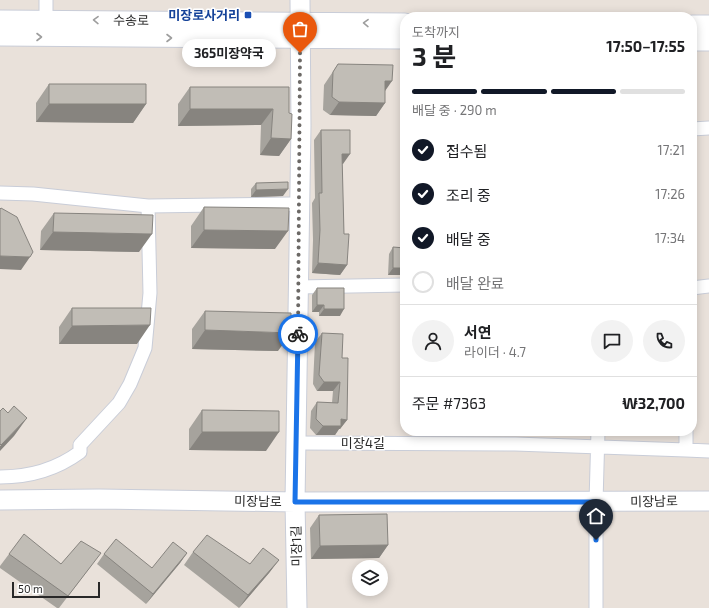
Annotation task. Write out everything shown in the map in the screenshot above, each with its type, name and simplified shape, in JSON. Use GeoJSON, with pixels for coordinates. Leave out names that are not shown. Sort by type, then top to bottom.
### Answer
{"type":"FeatureCollection","features":[{"type":"Feature","properties":{"kind":"street"},"geometry":{"type":"LineString","coordinates":[[46,0],[46,20]]}},
{"type":"Feature","properties":{"kind":"street","name":"미장1길"},"geometry":{"type":"LineString","coordinates":[[297,608],[295,502],[301,125],[300,0]]}},
{"type":"Feature","properties":{"kind":"street","name":"수송로"},"geometry":{"type":"LineString","coordinates":[[0,20],[46,20],[300,29],[400,39]]}},
{"type":"Feature","properties":{"kind":"street","name":"수송로"},"geometry":{"type":"LineString","coordinates":[[0,36],[300,29],[400,23]]}},
{"type":"Feature","properties":{"kind":"street"},"geometry":{"type":"LineString","coordinates":[[697,129],[709,128]]}},
{"type":"Feature","properties":{"kind":"street"},"geometry":{"type":"LineString","coordinates":[[0,193],[33,194],[148,206],[290,204],[299,206]]}},
{"type":"Feature","properties":{"kind":"street"},"geometry":{"type":"LineString","coordinates":[[0,477],[35,474],[68,461],[80,452],[80,445],[119,403],[130,384],[145,348],[150,293],[148,206]]}},
{"type":"Feature","properties":{"kind":"street"},"geometry":{"type":"LineString","coordinates":[[298,287],[400,285]]}},
{"type":"Feature","properties":{"kind":"street"},"geometry":{"type":"LineString","coordinates":[[697,287],[709,286]]}},
{"type":"Feature","properties":{"kind":"street"},"geometry":{"type":"LineString","coordinates":[[596,608],[596,502],[598,436]]}},
{"type":"Feature","properties":{"kind":"street"},"geometry":{"type":"LineString","coordinates":[[686,436],[686,450]]}},
{"type":"Feature","properties":{"kind":"street","name":"미장4길"},"geometry":{"type":"LineString","coordinates":[[296,443],[515,444],[709,451]]}},
{"type":"Feature","properties":{"kind":"street","name":"미장남로"},"geometry":{"type":"LineString","coordinates":[[0,500],[99,499],[295,502],[709,501]]}},
{"type":"Feature","properties":{"kind":"building"},"geometry":{"type":"Polygon","coordinates":[[[338,64],[393,65],[392,81],[385,81],[385,103],[339,102],[332,97],[333,72],[338,64]]]}},
{"type":"Feature","properties":{"kind":"building"},"geometry":{"type":"Polygon","coordinates":[[[49,84],[146,84],[146,104],[49,104],[49,84]]]}},
{"type":"Feature","properties":{"kind":"building"},"geometry":{"type":"Polygon","coordinates":[[[190,87],[289,87],[289,113],[292,114],[291,139],[271,138],[273,109],[190,109],[190,87]]]}},
{"type":"Feature","properties":{"kind":"building"},"geometry":{"type":"Polygon","coordinates":[[[321,130],[350,130],[350,154],[342,154],[344,234],[349,234],[347,265],[318,263],[320,230],[319,193],[322,193],[321,130]]]}},
{"type":"Feature","properties":{"kind":"building"},"geometry":{"type":"Polygon","coordinates":[[[288,182],[288,189],[256,190],[256,183],[288,182]]]}},
{"type":"Feature","properties":{"kind":"building"},"geometry":{"type":"Polygon","coordinates":[[[204,207],[289,208],[288,231],[204,230],[204,207]]]}},
{"type":"Feature","properties":{"kind":"building"},"geometry":{"type":"Polygon","coordinates":[[[1,208],[17,217],[33,252],[30,257],[0,256],[1,208]]]}},
{"type":"Feature","properties":{"kind":"building"},"geometry":{"type":"Polygon","coordinates":[[[54,213],[153,215],[152,234],[53,232],[54,213]]]}},
{"type":"Feature","properties":{"kind":"building"},"geometry":{"type":"Polygon","coordinates":[[[393,247],[400,248],[400,268],[393,268],[393,247]]]}},
{"type":"Feature","properties":{"kind":"building"},"geometry":{"type":"Polygon","coordinates":[[[317,288],[344,288],[344,309],[324,309],[324,305],[317,305],[317,288]]]}},
{"type":"Feature","properties":{"kind":"building"},"geometry":{"type":"Polygon","coordinates":[[[72,308],[151,308],[150,325],[72,326],[72,308]]]}},
{"type":"Feature","properties":{"kind":"building"},"geometry":{"type":"Polygon","coordinates":[[[205,311],[291,313],[291,333],[205,330],[205,311]]]}},
{"type":"Feature","properties":{"kind":"building"},"geometry":{"type":"Polygon","coordinates":[[[322,333],[343,334],[342,358],[348,358],[347,420],[341,419],[341,426],[323,426],[316,419],[317,402],[338,403],[340,382],[324,382],[319,375],[322,333]]]}},
{"type":"Feature","properties":{"kind":"building"},"geometry":{"type":"Polygon","coordinates":[[[14,406],[27,418],[1,445],[0,411],[3,408],[8,413],[14,406]]]}},
{"type":"Feature","properties":{"kind":"building"},"geometry":{"type":"Polygon","coordinates":[[[202,410],[279,411],[279,432],[202,432],[202,410]]]}},
{"type":"Feature","properties":{"kind":"building"},"geometry":{"type":"Polygon","coordinates":[[[387,514],[388,545],[320,546],[319,515],[387,514]]]}},
{"type":"Feature","properties":{"kind":"building"},"geometry":{"type":"Polygon","coordinates":[[[24,534],[61,564],[81,541],[101,553],[68,596],[9,554],[24,534]]]}},
{"type":"Feature","properties":{"kind":"building"},"geometry":{"type":"Polygon","coordinates":[[[207,535],[250,564],[263,548],[279,560],[248,595],[193,552],[207,535]]]}},
{"type":"Feature","properties":{"kind":"building"},"geometry":{"type":"Polygon","coordinates":[[[116,539],[152,568],[173,542],[187,553],[153,594],[104,554],[116,539]]]}},
{"type":"Feature","properties":{"kind":"way so far"},"geometry":{"type":"LineString","coordinates":[[298,334],[301,125],[300,53]]}},
{"type":"Feature","properties":{"kind":"place","name":"미장로사거리"},"geometry":{"type":"Point","coordinates":[248,15]}},
{"type":"Feature","properties":{"kind":"place","name":"365미장약국"},"geometry":{"type":"Point","coordinates":[300,53]}},
{"type":"Feature","properties":{"kind":"route"},"geometry":{"type":"LineString","coordinates":[[298,334],[295,502],[596,502],[596,540]]}}]}
